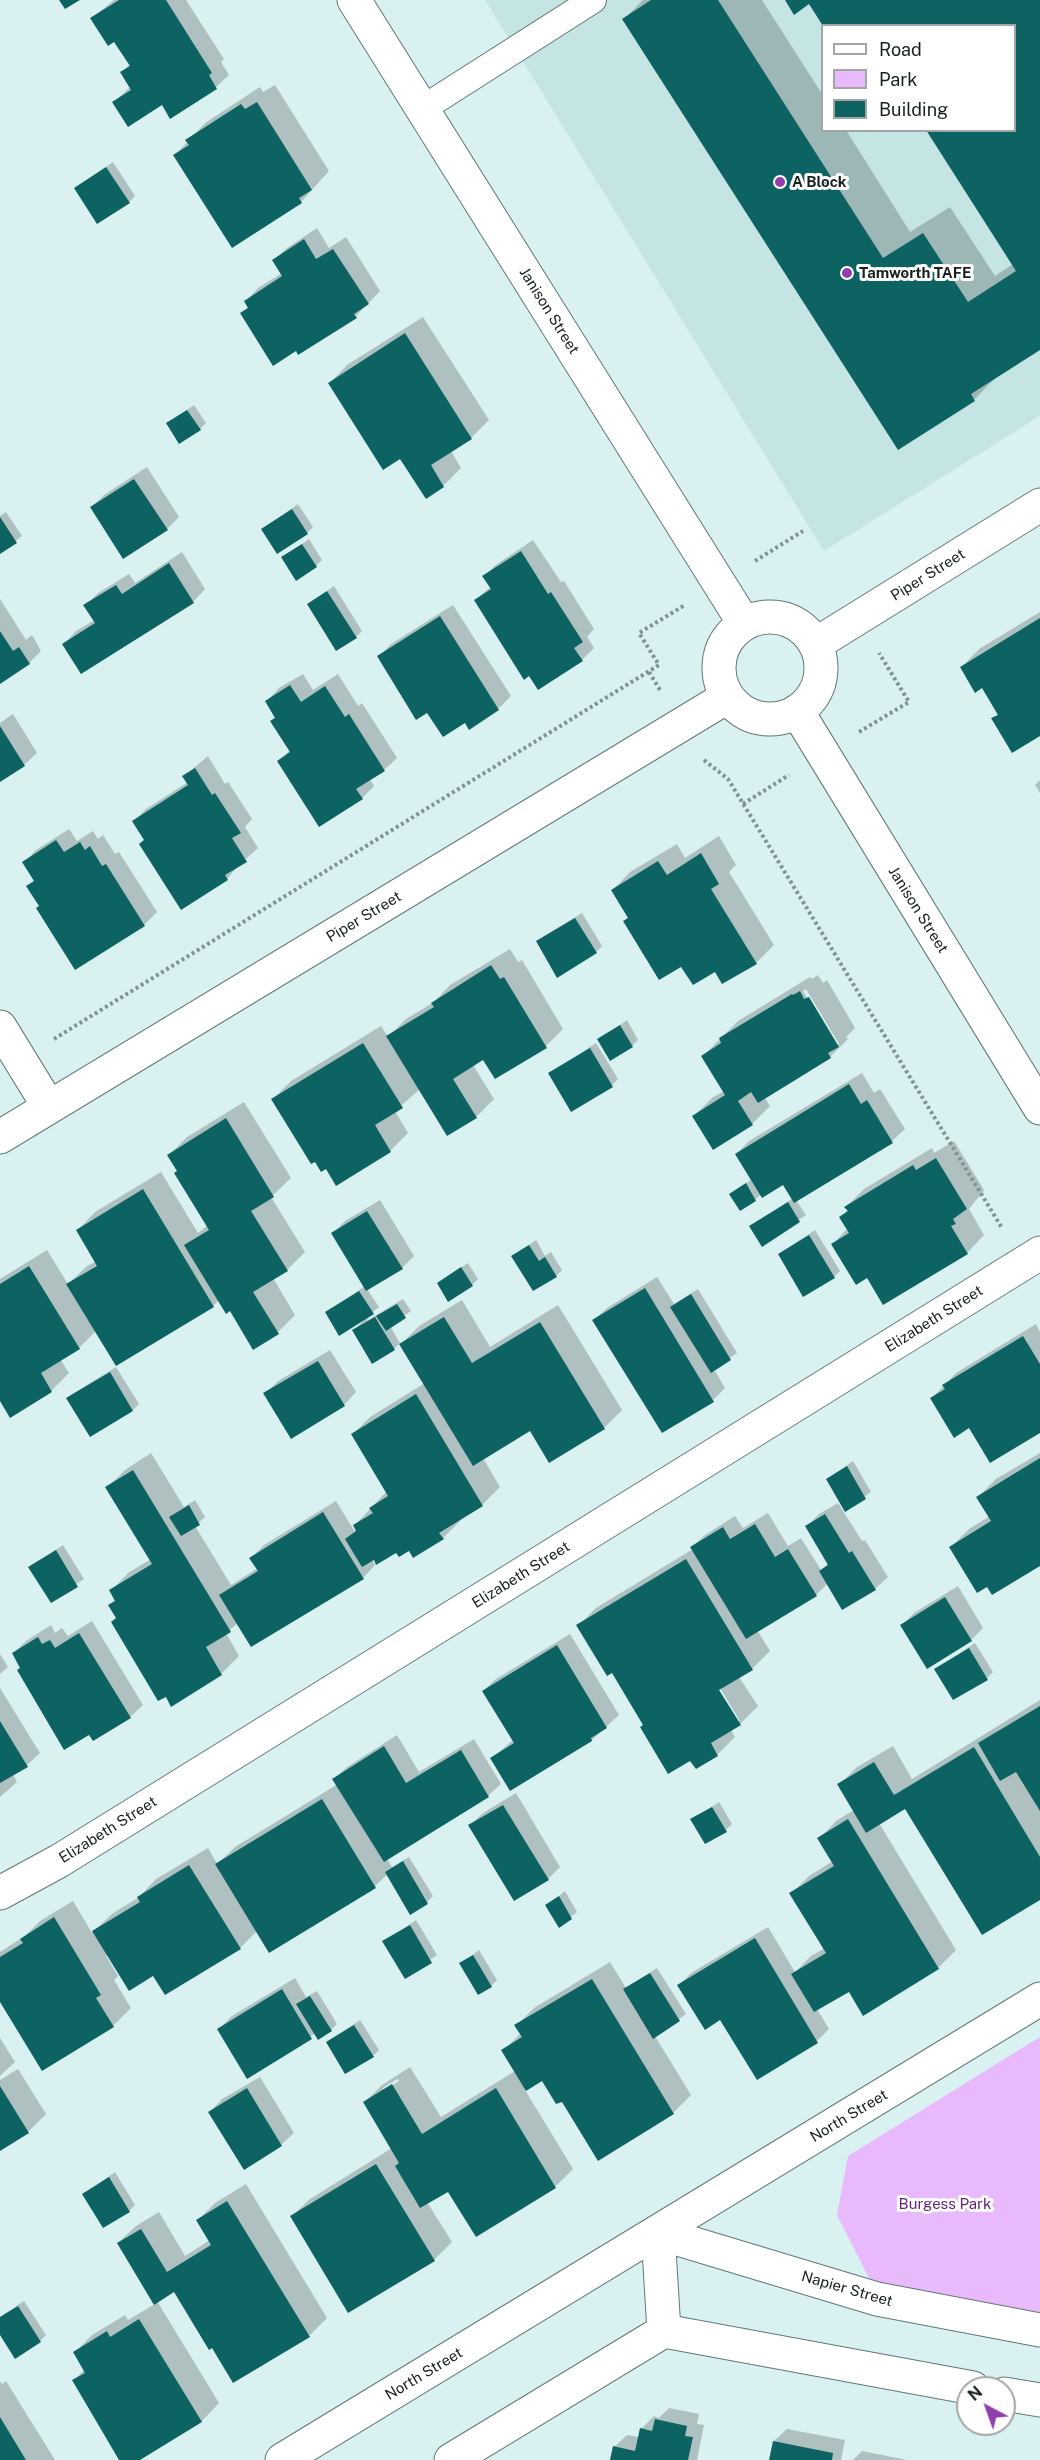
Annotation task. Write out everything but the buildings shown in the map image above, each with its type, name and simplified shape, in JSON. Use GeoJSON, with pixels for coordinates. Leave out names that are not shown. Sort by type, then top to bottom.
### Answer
{"type":"FeatureCollection","features":[{"type":"Feature","properties":{"kind":"street","name":"Janison Street"},"geometry":{"type":"LineString","coordinates":[[354,0],[744,623]]}},
{"type":"Feature","properties":{"kind":"street","name":"Piper Street"},"geometry":{"type":"LineString","coordinates":[[816,644],[1040,505]]}},
{"type":"Feature","properties":{"kind":"street"},"geometry":{"type":"LineString","coordinates":[[760,617],[777,617],[792,622],[806,631],[816,644],[821,658],[819,681],[808,702],[797,711],[783,717],[767,719],[752,716],[738,708],[727,697],[720,682],[718,665],[722,648],[744,623],[760,617]]}},
{"type":"Feature","properties":{"kind":"street","name":"Piper Street"},"geometry":{"type":"LineString","coordinates":[[0,1137],[727,697]]}},
{"type":"Feature","properties":{"kind":"street","name":"Janison Street"},"geometry":{"type":"LineString","coordinates":[[797,711],[1040,1108]]}},
{"type":"Feature","properties":{"kind":"street"},"geometry":{"type":"LineString","coordinates":[[0,1027],[49,1107]]}},
{"type":"Feature","properties":{"kind":"street","name":"Elizabeth Street"},"geometry":{"type":"LineString","coordinates":[[0,1893],[59,1861],[1040,1253]]}},
{"type":"Feature","properties":{"kind":"street","name":"North Street"},"geometry":{"type":"LineString","coordinates":[[282,2460],[1040,1998]]}},
{"type":"Feature","properties":{"kind":"street"},"geometry":{"type":"LineString","coordinates":[[658,2232],[663,2331]]}},
{"type":"Feature","properties":{"kind":"street","name":"Napier Street"},"geometry":{"type":"LineString","coordinates":[[658,2232],[877,2299],[1040,2330]]}},
{"type":"Feature","properties":{"kind":"street"},"geometry":{"type":"LineString","coordinates":[[451,2460],[663,2331],[956,2385]]}},
{"type":"Feature","properties":{"kind":"street"},"geometry":{"type":"LineString","coordinates":[[1016,2396],[1040,2400]]}},
{"type":"Feature","properties":{"kind":"lane"},"geometry":{"type":"LineString","coordinates":[[422,109],[593,0]]}},
{"type":"Feature","properties":{"kind":"path"},"geometry":{"type":"LineString","coordinates":[[768,553],[803,531]]}},
{"type":"Feature","properties":{"kind":"path"},"geometry":{"type":"LineString","coordinates":[[62,1035],[649,672],[659,665],[639,633],[657,622]]}},
{"type":"Feature","properties":{"kind":"path"},"geometry":{"type":"LineString","coordinates":[[873,723],[909,702],[879,653]]}},
{"type":"Feature","properties":{"kind":"path"},"geometry":{"type":"LineString","coordinates":[[649,672],[657,685]]}},
{"type":"Feature","properties":{"kind":"path"},"geometry":{"type":"LineString","coordinates":[[703,760],[728,779],[1005,1235]]}},
{"type":"Feature","properties":{"kind":"path"},"geometry":{"type":"LineString","coordinates":[[743,804],[774,784]]}},
{"type":"Feature","properties":{"kind":"shaded area","name":"Tamworth TAFE"},"geometry":{"type":"Polygon","coordinates":[[[485,0],[1040,0],[1040,416],[824,551],[485,0]]]}},
{"type":"Feature","properties":{"kind":"green space","name":"Burgess Park"},"geometry":{"type":"Polygon","coordinates":[[[1040,2037],[1040,2315],[873,2286],[837,2215],[848,2156],[1040,2037]]]}},
{"type":"Feature","properties":{"kind":"place","name":"A Block"},"geometry":{"type":"Point","coordinates":[780,182]}},
{"type":"Feature","properties":{"kind":"place","name":"Tamworth TAFE"},"geometry":{"type":"Point","coordinates":[847,273]}}]}
